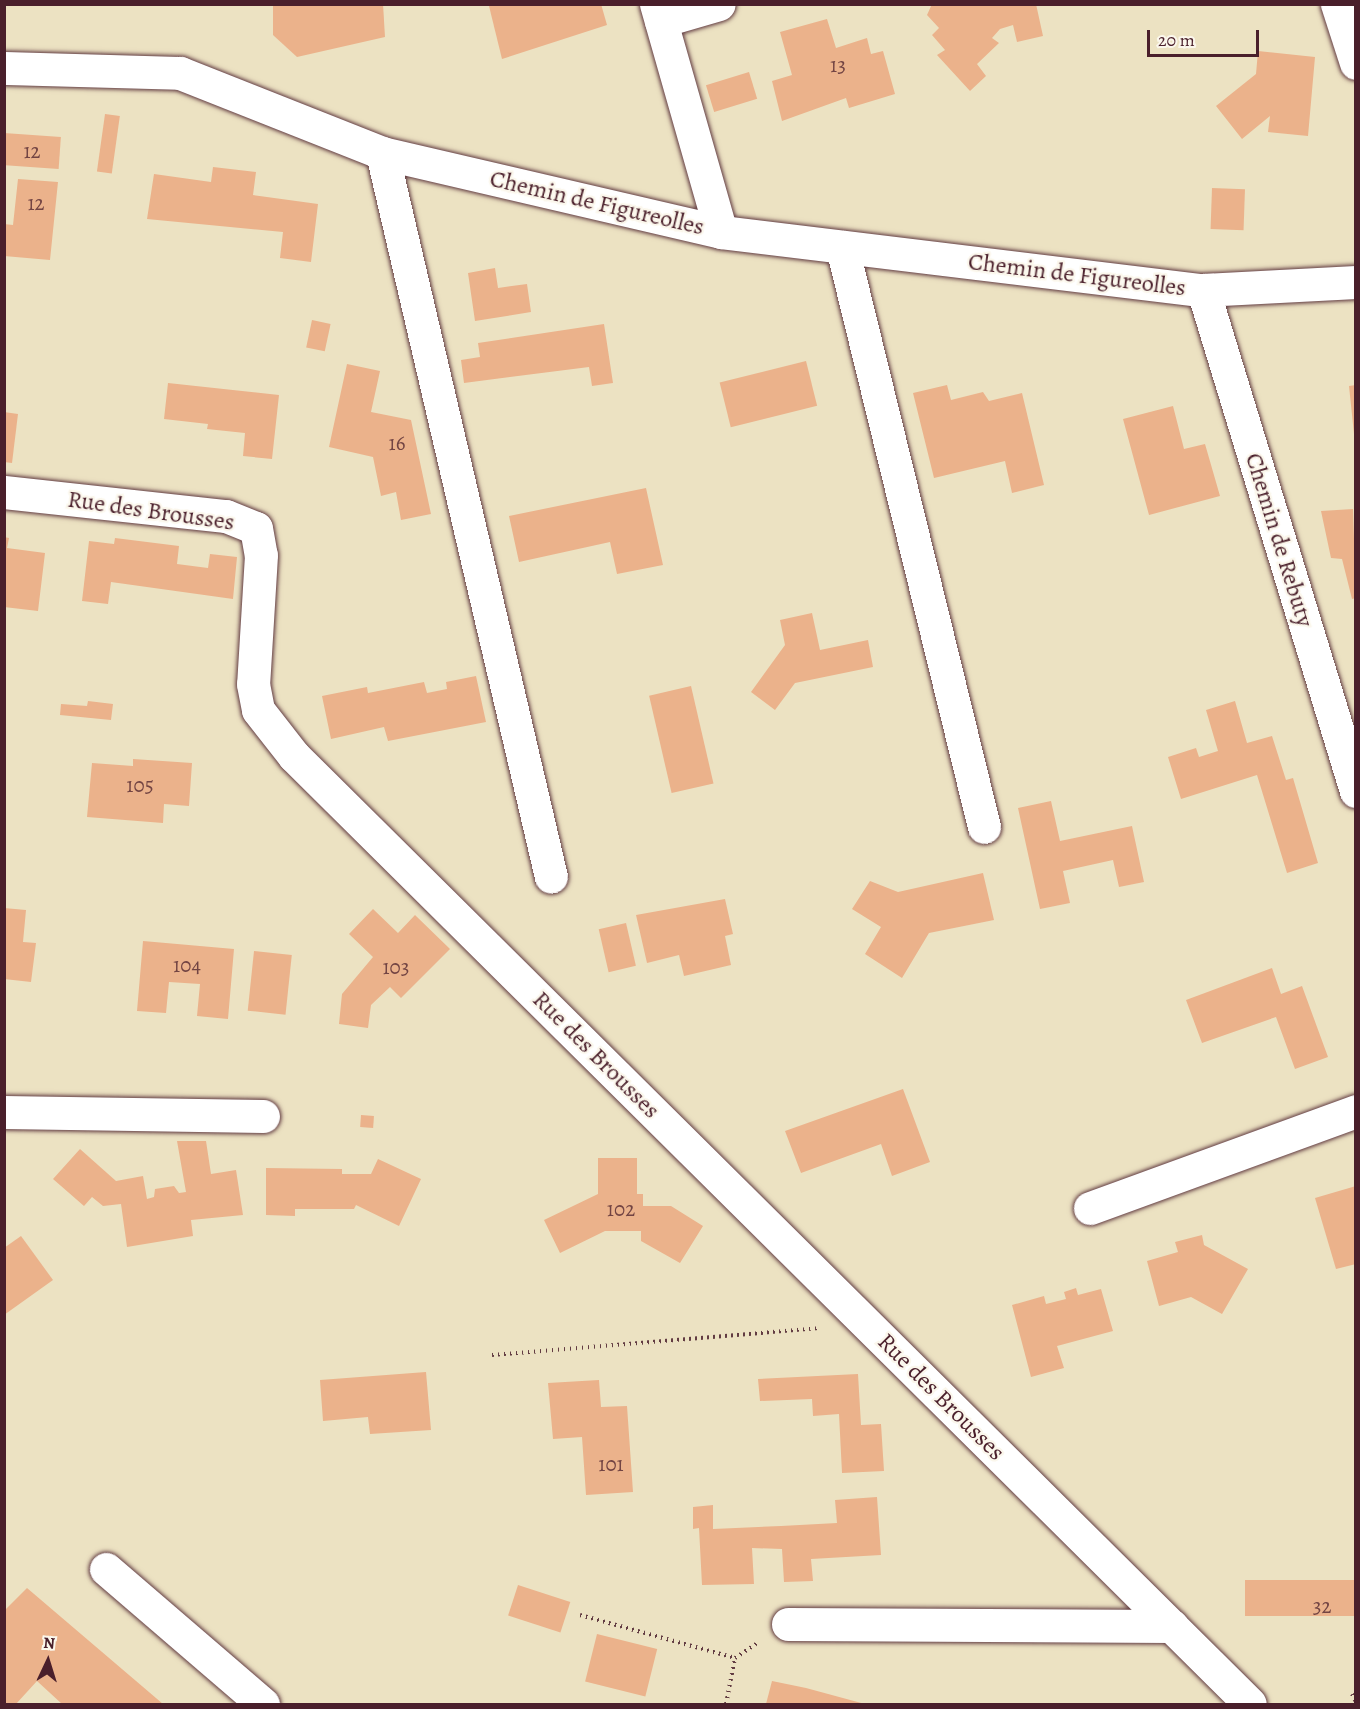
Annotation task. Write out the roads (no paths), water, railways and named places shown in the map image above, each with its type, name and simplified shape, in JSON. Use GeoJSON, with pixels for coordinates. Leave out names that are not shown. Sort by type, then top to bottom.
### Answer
{"type":"FeatureCollection","features":[{"type":"Feature","properties":{"kind":"street"},"geometry":{"type":"LineString","coordinates":[[719,4],[658,13],[721,232]]}},
{"type":"Feature","properties":{"kind":"street"},"geometry":{"type":"LineString","coordinates":[[1337,4],[1356,63]]}},
{"type":"Feature","properties":{"kind":"street","name":"Chemin de Figureolles"},"geometry":{"type":"LineString","coordinates":[[4,68],[180,73],[382,153],[721,232],[1203,290],[1356,282]]}},
{"type":"Feature","properties":{"kind":"street"},"geometry":{"type":"LineString","coordinates":[[382,153],[550,877]]}},
{"type":"Feature","properties":{"kind":"street"},"geometry":{"type":"LineString","coordinates":[[842,247],[984,827]]}},
{"type":"Feature","properties":{"kind":"street","name":"Chemin de Rebuty"},"geometry":{"type":"LineString","coordinates":[[1203,290],[1356,791]]}},
{"type":"Feature","properties":{"kind":"street","name":"Rue des Brousses"},"geometry":{"type":"LineString","coordinates":[[4,492],[226,516],[256,528],[261,555],[253,684],[258,710],[294,756],[1251,1704]]}},
{"type":"Feature","properties":{"kind":"street"},"geometry":{"type":"LineString","coordinates":[[1090,1208],[1356,1111]]}},
{"type":"Feature","properties":{"kind":"street"},"geometry":{"type":"LineString","coordinates":[[4,1112],[263,1116]]}},
{"type":"Feature","properties":{"kind":"street"},"geometry":{"type":"LineString","coordinates":[[106,1569],[262,1704]]}},
{"type":"Feature","properties":{"kind":"street"},"geometry":{"type":"LineString","coordinates":[[788,1624],[1172,1626]]}}]}
